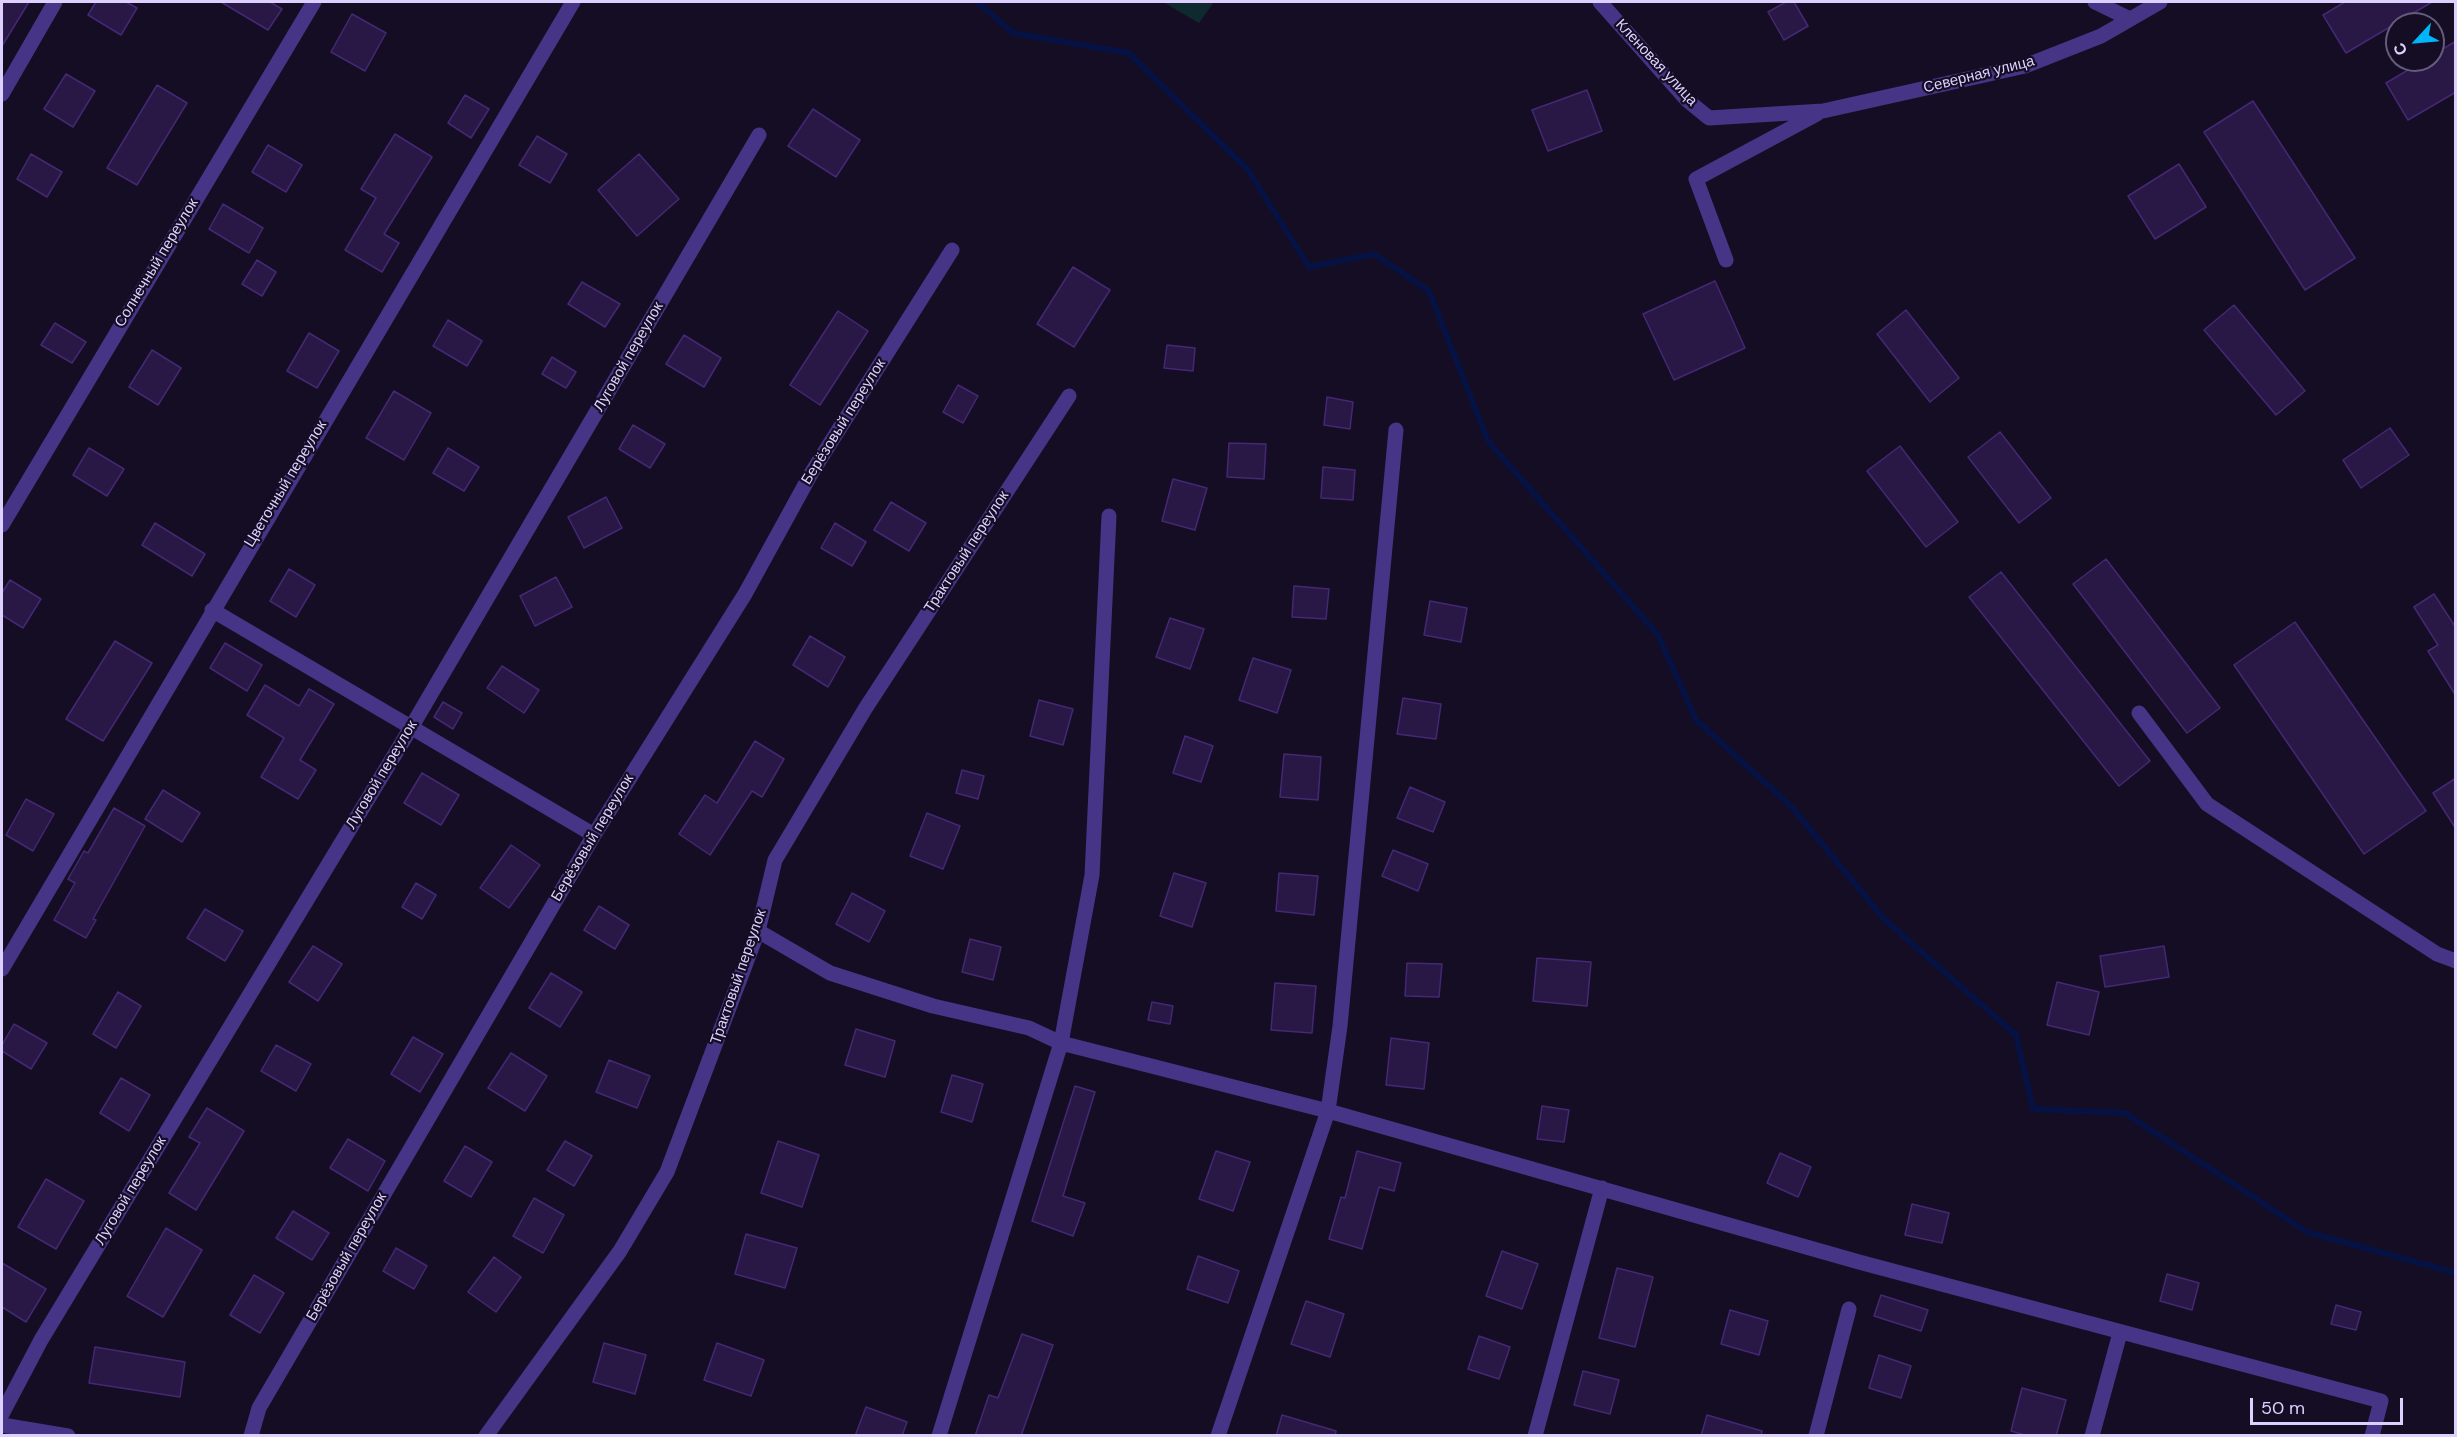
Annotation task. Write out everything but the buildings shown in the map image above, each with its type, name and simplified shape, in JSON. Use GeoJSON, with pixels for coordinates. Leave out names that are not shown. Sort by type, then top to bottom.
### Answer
{"type":"FeatureCollection","features":[{"type":"Feature","properties":{"kind":"street"},"geometry":{"type":"LineString","coordinates":[[2,94],[55,2]]}},
{"type":"Feature","properties":{"kind":"street","name":"Солнечный переулок"},"geometry":{"type":"LineString","coordinates":[[2,525],[314,2]]}},
{"type":"Feature","properties":{"kind":"street","name":"Цветочный переулок"},"geometry":{"type":"LineString","coordinates":[[2,969],[573,2]]}},
{"type":"Feature","properties":{"kind":"street","name":"Кленовая улица"},"geometry":{"type":"LineString","coordinates":[[1600,2],[1687,100],[1709,118],[1823,111]]}},
{"type":"Feature","properties":{"kind":"street"},"geometry":{"type":"LineString","coordinates":[[2095,2],[2130,19]]}},
{"type":"Feature","properties":{"kind":"street","name":"Северная улица"},"geometry":{"type":"LineString","coordinates":[[1823,111],[2025,66],[2101,36],[2160,2]]}},
{"type":"Feature","properties":{"kind":"street"},"geometry":{"type":"LineString","coordinates":[[1726,260],[1695,179],[1823,111]]}},
{"type":"Feature","properties":{"kind":"street","name":"Луговой переулок"},"geometry":{"type":"LineString","coordinates":[[2,1414],[41,1340],[412,726],[759,135]]}},
{"type":"Feature","properties":{"kind":"street","name":"Берёзовый переулок"},"geometry":{"type":"LineString","coordinates":[[251,1436],[259,1408],[594,835],[745,594],[812,472],[952,250]]}},
{"type":"Feature","properties":{"kind":"street","name":"Трактовый переулок"},"geometry":{"type":"LineString","coordinates":[[486,1436],[620,1251],[667,1172],[758,932],[775,860],[865,709],[1069,396]]}},
{"type":"Feature","properties":{"kind":"street"},"geometry":{"type":"LineString","coordinates":[[1218,1436],[1328,1111],[1340,1026],[1396,430]]}},
{"type":"Feature","properties":{"kind":"street"},"geometry":{"type":"LineString","coordinates":[[939,1436],[1061,1043],[1092,875],[1109,516]]}},
{"type":"Feature","properties":{"kind":"street"},"geometry":{"type":"LineString","coordinates":[[212,610],[594,835]]}},
{"type":"Feature","properties":{"kind":"street"},"geometry":{"type":"LineString","coordinates":[[2139,713],[2207,804],[2437,954],[2456,961]]}},
{"type":"Feature","properties":{"kind":"street"},"geometry":{"type":"LineString","coordinates":[[758,932],[830,973],[933,1006],[1029,1028],[1061,1043],[1328,1111],[2120,1333],[2381,1401],[2372,1436]]}},
{"type":"Feature","properties":{"kind":"street"},"geometry":{"type":"LineString","coordinates":[[1535,1436],[1602,1188]]}},
{"type":"Feature","properties":{"kind":"street"},"geometry":{"type":"LineString","coordinates":[[1816,1436],[1849,1309]]}},
{"type":"Feature","properties":{"kind":"street"},"geometry":{"type":"LineString","coordinates":[[2092,1436],[2120,1333]]}},
{"type":"Feature","properties":{"kind":"street"},"geometry":{"type":"LineString","coordinates":[[2,1425],[68,1436]]}},
{"type":"Feature","properties":{"kind":"green space"},"geometry":{"type":"Polygon","coordinates":[[[1163,2],[1214,2],[1199,23],[1163,2]]]}},
{"type":"Feature","properties":{"kind":"waterway"},"geometry":{"type":"LineString","coordinates":[[977,2],[1013,33],[1129,53],[1248,170],[1309,267],[1374,254],[1429,291],[1488,441],[1658,635],[1696,720],[1791,806],[1884,919],[2016,1035],[2033,1109],[2125,1113],[2307,1232],[2456,1273]]}}]}
